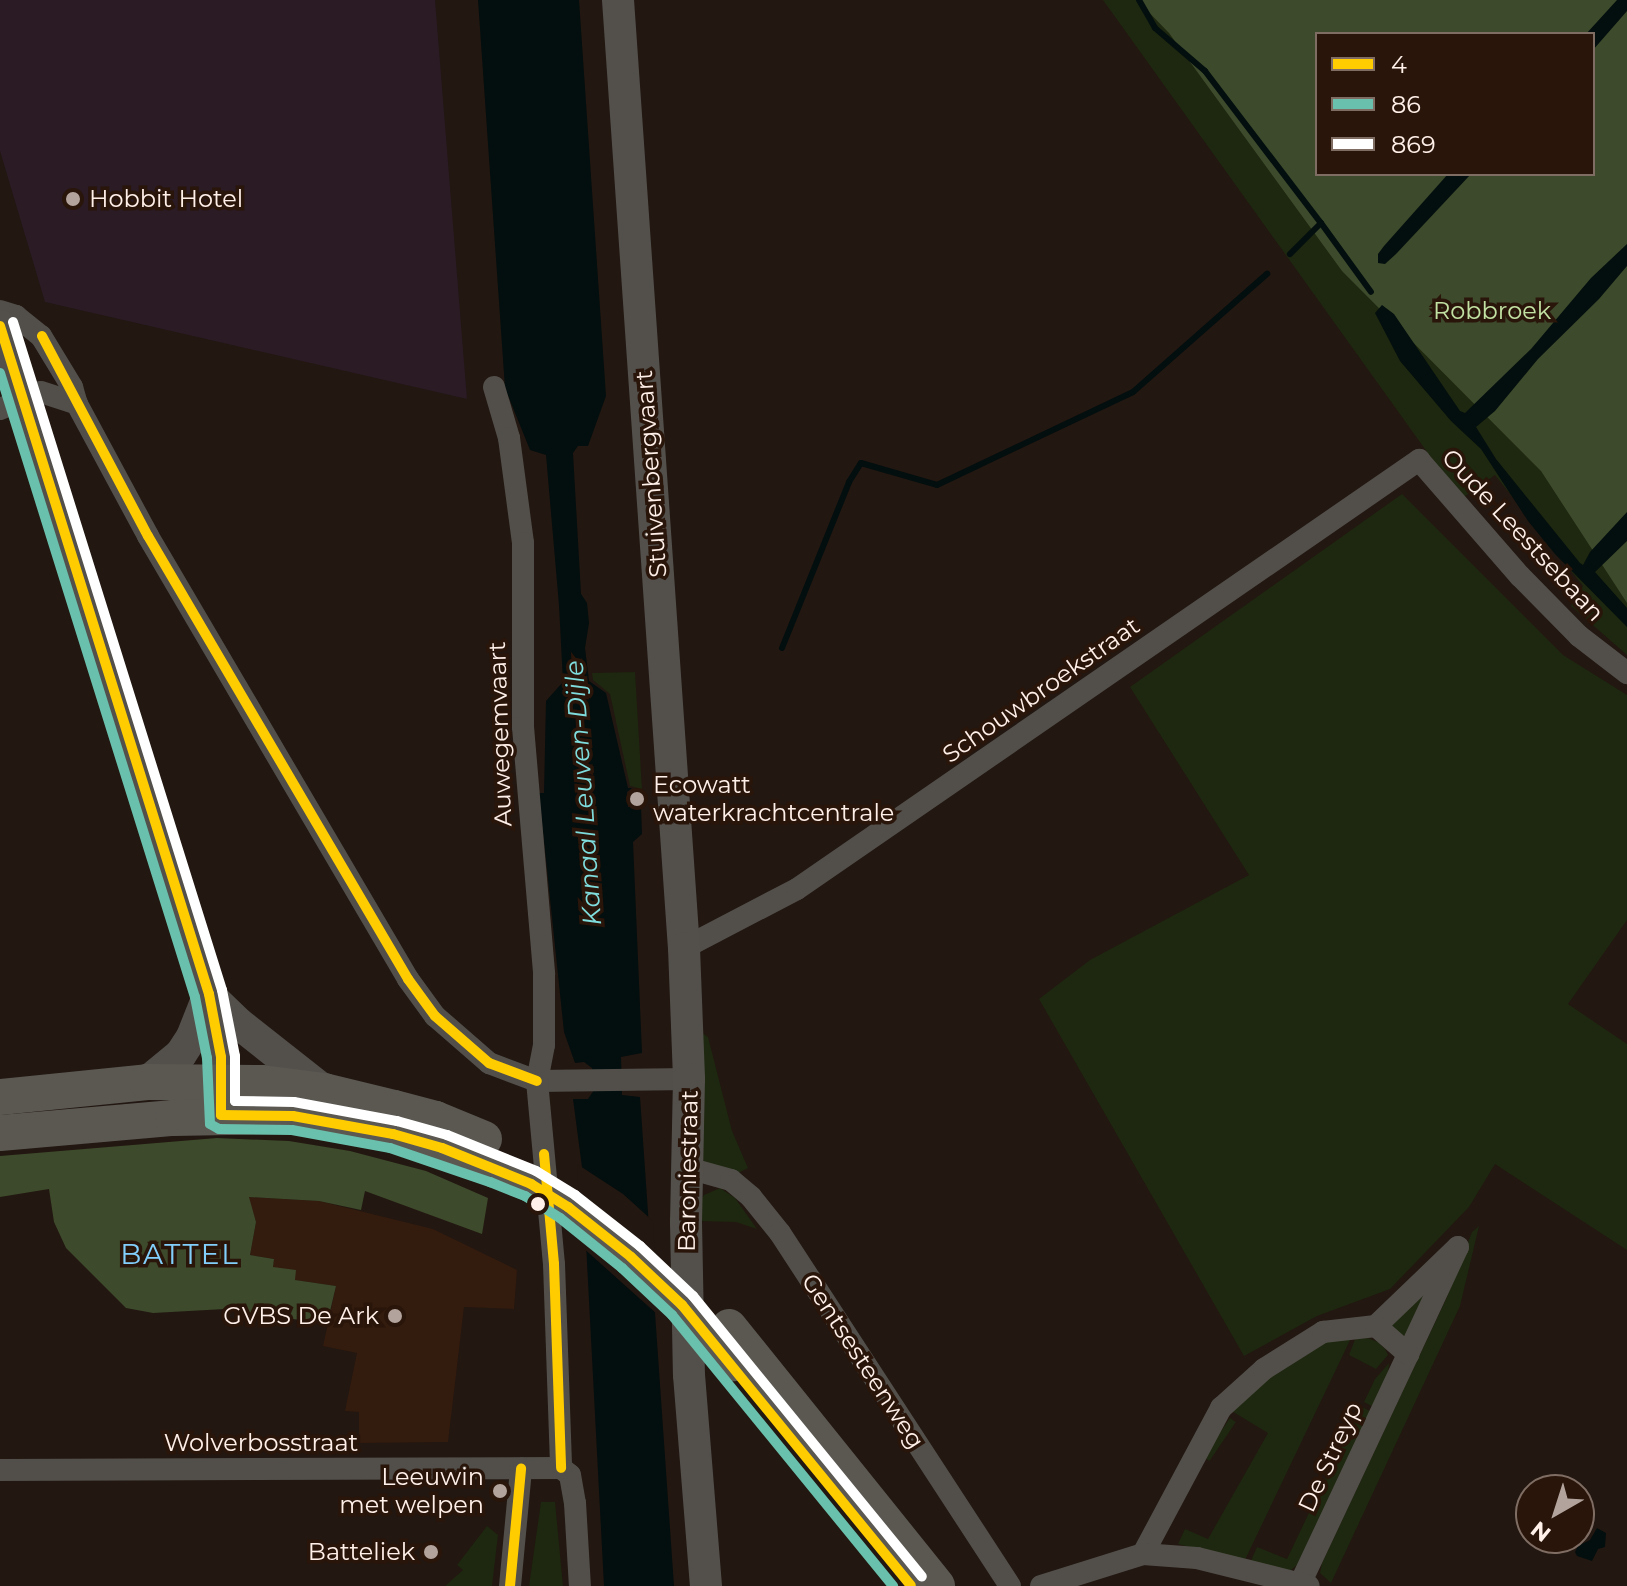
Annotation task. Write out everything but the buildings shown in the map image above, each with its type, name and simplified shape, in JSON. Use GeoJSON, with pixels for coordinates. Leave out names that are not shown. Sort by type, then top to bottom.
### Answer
{"type":"FeatureCollection","features":[{"type":"Feature","properties":{"kind":"main road","name":"Stuivenbergvaart"},"geometry":{"type":"LineString","coordinates":[[618,0],[684,948]]}},
{"type":"Feature","properties":{"kind":"main road"},"geometry":{"type":"LineString","coordinates":[[0,326],[11,403],[209,994],[218,1029],[221,1098]]}},
{"type":"Feature","properties":{"kind":"main road","name":"Baroniestraat"},"geometry":{"type":"LineString","coordinates":[[684,948],[689,1079],[689,1375],[706,1586]]}},
{"type":"Feature","properties":{"kind":"main road"},"geometry":{"type":"LineString","coordinates":[[147,1082],[181,1054],[192,1037],[209,994]]}},
{"type":"Feature","properties":{"kind":"main road"},"geometry":{"type":"LineString","coordinates":[[209,994],[238,1023],[324,1091]]}},
{"type":"Feature","properties":{"kind":"main road"},"geometry":{"type":"LineString","coordinates":[[0,1097],[147,1082],[293,1116],[346,1123],[442,1148],[533,1160],[603,1206],[668,1261],[729,1327],[937,1586]]}},
{"type":"Feature","properties":{"kind":"main road"},"geometry":{"type":"LineString","coordinates":[[0,1133],[221,1098],[324,1091],[436,1119],[568,1207],[663,1286],[732,1363],[911,1586]]}},
{"type":"Feature","properties":{"kind":"street"},"geometry":{"type":"LineString","coordinates":[[0,311],[16,316],[41,336],[72,387],[77,404],[148,536],[408,979],[442,1024],[489,1063],[548,1081],[689,1079]]}},
{"type":"Feature","properties":{"kind":"street","name":"Auwegemvaart"},"geometry":{"type":"LineString","coordinates":[[494,387],[509,438],[523,543],[523,727],[528,822],[544,974],[544,1045],[548,1081],[561,1468],[570,1475],[575,1503],[580,1586]]}},
{"type":"Feature","properties":{"kind":"street"},"geometry":{"type":"LineString","coordinates":[[11,403],[41,392],[77,404]]}},
{"type":"Feature","properties":{"kind":"street","name":"Schouwbroekstraat"},"geometry":{"type":"LineString","coordinates":[[684,948],[797,889],[1419,460]]}},
{"type":"Feature","properties":{"kind":"street","name":"Oude Leestsebaan"},"geometry":{"type":"LineString","coordinates":[[1419,460],[1530,586],[1579,636],[1627,673]]}},
{"type":"Feature","properties":{"kind":"street","name":"Gentsesteenweg"},"geometry":{"type":"LineString","coordinates":[[688,1168],[731,1180],[751,1197],[780,1233],[1010,1586]]}},
{"type":"Feature","properties":{"kind":"street","name":"De Streyp"},"geometry":{"type":"LineString","coordinates":[[1304,1585],[1458,1247],[1376,1326]]}},
{"type":"Feature","properties":{"kind":"street"},"geometry":{"type":"LineString","coordinates":[[1143,1554],[1221,1408],[1264,1369],[1323,1332],[1376,1326],[1408,1354]]}},
{"type":"Feature","properties":{"kind":"street","name":"Wolverbosstraat"},"geometry":{"type":"LineString","coordinates":[[0,1470],[561,1468]]}},
{"type":"Feature","properties":{"kind":"street"},"geometry":{"type":"LineString","coordinates":[[510,1586],[521,1469]]}},
{"type":"Feature","properties":{"kind":"street"},"geometry":{"type":"LineString","coordinates":[[1041,1586],[1143,1554],[1197,1558],[1304,1585]]}},
{"type":"Feature","properties":{"kind":"shaded area"},"geometry":{"type":"Polygon","coordinates":[[[0,0],[435,0],[467,399],[45,302],[0,151],[0,0]]]}},
{"type":"Feature","properties":{"kind":"shaded area","name":"GVBS De Ark"},"geometry":{"type":"Polygon","coordinates":[[[248,1197],[319,1201],[433,1229],[517,1270],[514,1309],[464,1307],[448,1442],[359,1443],[359,1412],[345,1411],[357,1353],[323,1346],[336,1286],[294,1280],[273,1267],[274,1259],[250,1255],[256,1222],[248,1197]]]}},
{"type":"Feature","properties":{"kind":"green space","name":"Robbroek"},"geometry":{"type":"Polygon","coordinates":[[[1103,0],[1627,0],[1627,655],[1571,606],[1583,586],[1495,475],[1464,497],[1445,477],[1103,0]]]}},
{"type":"Feature","properties":{"kind":"green space","name":"Robbroek"},"geometry":{"type":"Polygon","coordinates":[[[1137,0],[1627,0],[1627,603],[1541,471],[1342,271],[1169,33],[1137,0]]]}},
{"type":"Feature","properties":{"kind":"green space"},"geometry":{"type":"Polygon","coordinates":[[[1402,494],[1563,655],[1627,695],[1627,920],[1568,1004],[1627,1044],[1627,1250],[1495,1164],[1469,1207],[1390,1289],[1317,1316],[1244,1356],[1039,999],[1090,960],[1249,875],[1130,687],[1402,494]]]}},
{"type":"Feature","properties":{"kind":"green space"},"geometry":{"type":"Polygon","coordinates":[[[635,672],[642,789],[630,786],[610,694],[593,680],[592,673],[635,672]]]}},
{"type":"Feature","properties":{"kind":"green space"},"geometry":{"type":"Polygon","coordinates":[[[702,1033],[708,1037],[732,1131],[748,1168],[736,1174],[705,1163],[700,1155],[702,1033]]]}},
{"type":"Feature","properties":{"kind":"green space"},"geometry":{"type":"Polygon","coordinates":[[[217,1138],[289,1141],[350,1151],[426,1171],[488,1198],[482,1234],[365,1191],[361,1210],[319,1201],[249,1197],[256,1222],[250,1255],[274,1259],[273,1267],[296,1270],[295,1280],[336,1286],[327,1324],[225,1309],[153,1313],[126,1308],[66,1248],[54,1222],[49,1189],[0,1197],[0,1156],[217,1138]]]}},
{"type":"Feature","properties":{"kind":"green space"},"geometry":{"type":"Polygon","coordinates":[[[720,1188],[735,1198],[757,1229],[736,1222],[698,1221],[704,1195],[720,1188]]]}},
{"type":"Feature","properties":{"kind":"green space"},"geometry":{"type":"Polygon","coordinates":[[[1479,1226],[1460,1306],[1331,1583],[1320,1573],[1322,1563],[1447,1297],[1472,1232],[1479,1226]]]}},
{"type":"Feature","properties":{"kind":"green space"},"geometry":{"type":"Polygon","coordinates":[[[1429,1286],[1406,1336],[1399,1335],[1388,1324],[1429,1286]]]}},
{"type":"Feature","properties":{"kind":"green space"},"geometry":{"type":"Polygon","coordinates":[[[1353,1334],[1244,1562],[1178,1544],[1185,1529],[1208,1539],[1268,1433],[1230,1410],[1264,1376],[1322,1341],[1353,1334]]]}},
{"type":"Feature","properties":{"kind":"green space"},"geometry":{"type":"Polygon","coordinates":[[[1357,1334],[1378,1342],[1385,1349],[1388,1355],[1376,1369],[1349,1355],[1357,1334]]]}},
{"type":"Feature","properties":{"kind":"green space"},"geometry":{"type":"Polygon","coordinates":[[[1389,1363],[1388,1375],[1375,1408],[1364,1402],[1375,1379],[1389,1363]]]}},
{"type":"Feature","properties":{"kind":"green space"},"geometry":{"type":"Polygon","coordinates":[[[1360,1406],[1372,1412],[1301,1562],[1287,1573],[1250,1563],[1257,1547],[1287,1559],[1360,1406]]]}},
{"type":"Feature","properties":{"kind":"green space"},"geometry":{"type":"Polygon","coordinates":[[[1230,1418],[1236,1422],[1210,1461],[1204,1457],[1230,1418]]]}},
{"type":"Feature","properties":{"kind":"green space"},"geometry":{"type":"Polygon","coordinates":[[[541,1502],[555,1502],[563,1586],[529,1586],[541,1502]]]}},
{"type":"Feature","properties":{"kind":"green space"},"geometry":{"type":"Polygon","coordinates":[[[487,1526],[498,1535],[492,1586],[445,1586],[463,1570],[457,1565],[487,1526]]]}},
{"type":"Feature","properties":{"kind":"water","name":"Kanaal Leuven-Dijle"},"geometry":{"type":"Polygon","coordinates":[[[478,0],[579,0],[606,396],[588,446],[578,446],[573,453],[581,594],[587,603],[589,623],[585,648],[589,681],[606,693],[628,788],[632,788],[627,792],[628,807],[641,807],[642,834],[633,842],[642,1053],[621,1057],[622,1095],[640,1097],[674,1586],[604,1586],[582,1167],[573,1099],[588,1099],[594,1090],[592,1068],[584,1062],[575,1063],[564,1032],[539,793],[544,793],[546,701],[563,682],[559,605],[546,455],[530,450],[505,388],[478,0]]]}},
{"type":"Feature","properties":{"kind":"water"},"geometry":{"type":"Polygon","coordinates":[[[1617,0],[1627,0],[1627,11],[1595,48],[1595,32],[1588,32],[1617,0]]]}},
{"type":"Feature","properties":{"kind":"water"},"geometry":{"type":"Polygon","coordinates":[[[1446,176],[1469,176],[1396,254],[1385,264],[1378,263],[1378,254],[1446,176]]]}},
{"type":"Feature","properties":{"kind":"water"},"geometry":{"type":"Polygon","coordinates":[[[1627,244],[1627,266],[1599,299],[1538,359],[1495,411],[1476,427],[1496,459],[1583,565],[1590,552],[1627,512],[1627,541],[1595,572],[1627,608],[1627,627],[1555,554],[1528,521],[1481,449],[1451,421],[1400,361],[1375,313],[1382,305],[1394,314],[1460,411],[1465,413],[1531,349],[1591,278],[1627,244]]]}},
{"type":"Feature","properties":{"kind":"water"},"geometry":{"type":"Polygon","coordinates":[[[1597,1528],[1606,1533],[1605,1547],[1598,1549],[1592,1561],[1577,1556],[1595,1554],[1597,1528]]]}},
{"type":"Feature","properties":{"kind":"pier"},"geometry":{"type":"Polygon","coordinates":[[[577,1164],[623,1194],[653,1221],[658,1315],[581,1246],[577,1164]]]}},
{"type":"Feature","properties":{"kind":"waterway"},"geometry":{"type":"LineString","coordinates":[[1139,0],[1155,28],[1205,71],[1321,223],[1290,254]]}},
{"type":"Feature","properties":{"kind":"waterway"},"geometry":{"type":"LineString","coordinates":[[1321,223],[1371,292]]}},
{"type":"Feature","properties":{"kind":"waterway"},"geometry":{"type":"LineString","coordinates":[[782,648],[849,482],[861,463],[937,485],[1133,392],[1267,274]]}},
{"type":"Feature","properties":{"kind":"transit line","name":"869"},"geometry":{"type":"LineString","coordinates":[[13,322],[222,990],[235,1056],[235,1101],[294,1102],[397,1121],[447,1135],[536,1171],[575,1195],[640,1246],[693,1296],[922,1577]]}},
{"type":"Feature","properties":{"kind":"transit line","name":"4"},"geometry":{"type":"LineString","coordinates":[[0,326],[209,994],[221,1057],[221,1115],[293,1116],[393,1134],[442,1148],[531,1184],[568,1207],[631,1257],[682,1305],[911,1586]]}},
{"type":"Feature","properties":{"kind":"transit line","name":"4"},"geometry":{"type":"LineString","coordinates":[[42,336],[148,536],[408,979],[435,1016],[489,1063],[537,1081]]}},
{"type":"Feature","properties":{"kind":"transit line","name":"86"},"geometry":{"type":"LineString","coordinates":[[0,373],[195,997],[207,1058],[210,1124],[219,1129],[292,1130],[390,1148],[525,1196],[560,1218],[622,1268],[672,1315],[893,1586]]}},
{"type":"Feature","properties":{"kind":"transit line","name":"4"},"geometry":{"type":"LineString","coordinates":[[544,1154],[554,1264],[561,1468]]}},
{"type":"Feature","properties":{"kind":"transit line","name":"4"},"geometry":{"type":"LineString","coordinates":[[510,1586],[521,1469]]}},
{"type":"Feature","properties":{"kind":"place","name":"Hobbit Hotel"},"geometry":{"type":"Point","coordinates":[73,199]}},
{"type":"Feature","properties":{"kind":"place","name":"Ecowatt waterkrachtcentrale"},"geometry":{"type":"Point","coordinates":[637,799]}},
{"type":"Feature","properties":{"kind":"place","name":"GVBS De Ark"},"geometry":{"type":"Point","coordinates":[395,1316]}},
{"type":"Feature","properties":{"kind":"place","name":"Leeuwin met welpen"},"geometry":{"type":"Point","coordinates":[500,1491]}},
{"type":"Feature","properties":{"kind":"place","name":"Batteliek"},"geometry":{"type":"Point","coordinates":[431,1552]}},
{"type":"Feature","properties":{"kind":"district","name":"BATTEL"},"geometry":{"type":"Point","coordinates":[180,1254]}}]}
